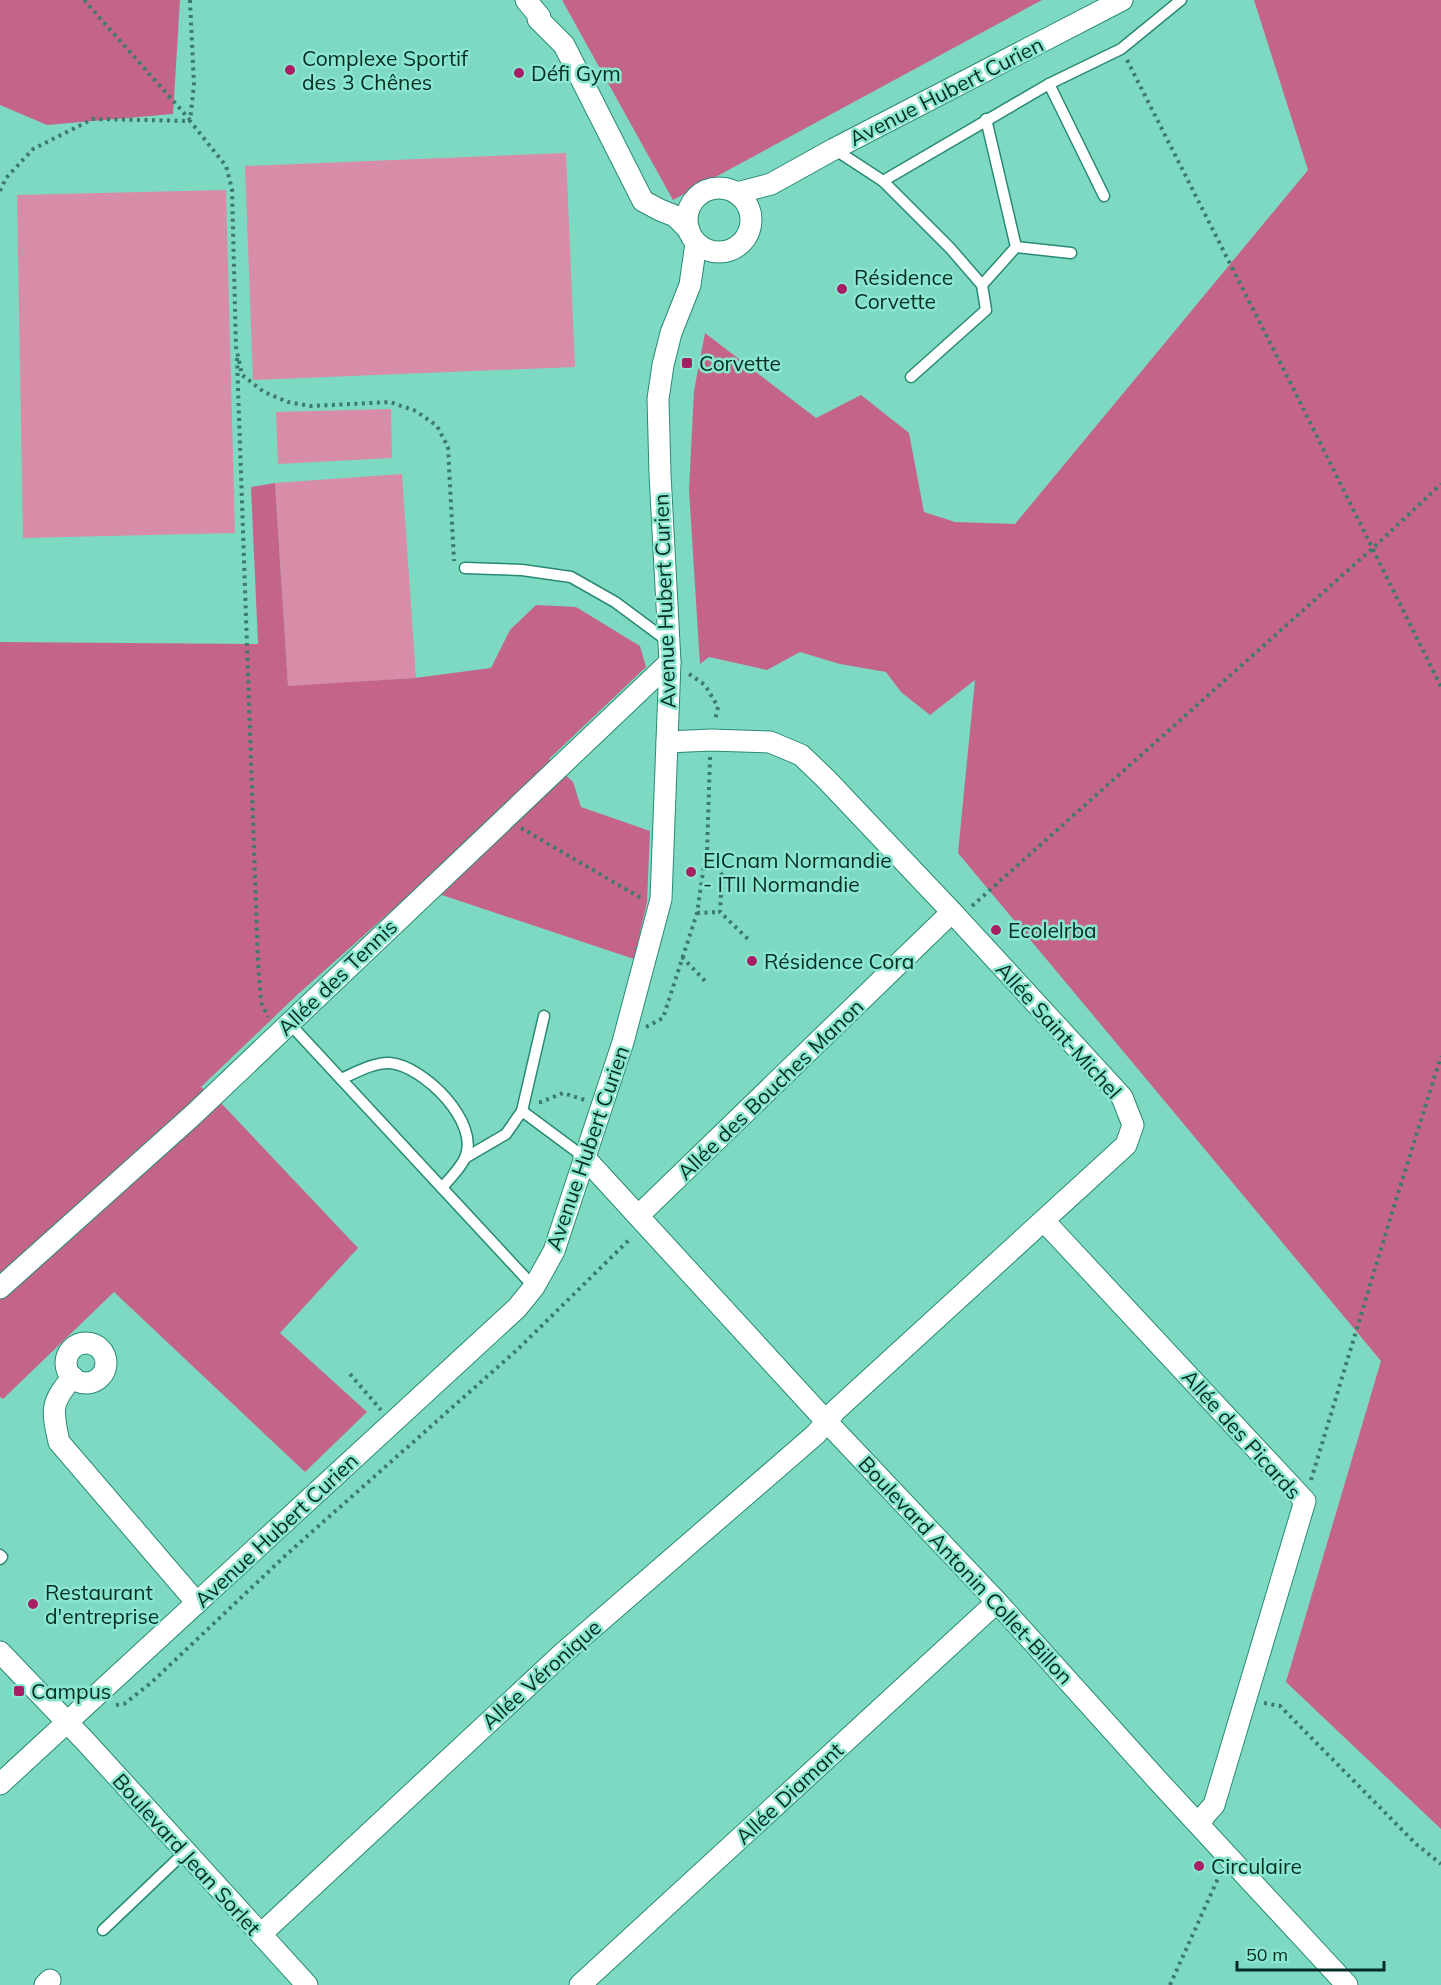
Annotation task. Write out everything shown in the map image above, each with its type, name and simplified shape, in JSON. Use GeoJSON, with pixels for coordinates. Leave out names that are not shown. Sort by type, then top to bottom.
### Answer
{"type":"FeatureCollection","features":[{"type":"Feature","properties":{"kind":"street"},"geometry":{"type":"LineString","coordinates":[[526,0],[540,17],[538,19],[564,45],[643,201],[660,210],[694,235],[723,252],[740,244],[750,230],[748,206],[737,194],[718,188],[708,190],[693,202],[687,220],[694,235]]}},
{"type":"Feature","properties":{"kind":"street","name":"Avenue Hubert Curien"},"geometry":{"type":"LineString","coordinates":[[737,194],[771,184],[1122,0]]}},
{"type":"Feature","properties":{"kind":"street","name":"Avenue Hubert Curien"},"geometry":{"type":"LineString","coordinates":[[750,214],[771,184]]}},
{"type":"Feature","properties":{"kind":"street","name":"Avenue Hubert Curien"},"geometry":{"type":"LineString","coordinates":[[0,1784],[517,1308],[534,1287],[554,1251],[623,1042],[661,899],[670,652],[658,399],[663,365],[690,285],[694,235]]}},
{"type":"Feature","properties":{"kind":"street","name":"Allée des Tennis"},"geometry":{"type":"LineString","coordinates":[[0,1288],[193,1115],[504,819],[670,652]]}},
{"type":"Feature","properties":{"kind":"street","name":"Allée Saint-Michel"},"geometry":{"type":"LineString","coordinates":[[667,742],[711,740],[771,742],[801,755],[955,915],[1122,1097],[1133,1125],[1126,1145],[1045,1222],[826,1421]]}},
{"type":"Feature","properties":{"kind":"street","name":"Allée des Bouches Manon"},"geometry":{"type":"LineString","coordinates":[[638,1216],[955,915]]}},
{"type":"Feature","properties":{"kind":"street","name":"Boulevard Antonin Collet-Billon"},"geometry":{"type":"LineString","coordinates":[[584,1156],[826,1421],[997,1602],[1347,1985]]}},
{"type":"Feature","properties":{"kind":"street","name":"Allée des Picards"},"geometry":{"type":"LineString","coordinates":[[1045,1222],[1305,1501],[1214,1805],[1199,1825]]}},
{"type":"Feature","properties":{"kind":"street"},"geometry":{"type":"LineString","coordinates":[[73,1377],[59,1394],[54,1415],[59,1442],[197,1603]]}},
{"type":"Feature","properties":{"kind":"street","name":"Allée Véronique"},"geometry":{"type":"LineString","coordinates":[[261,1934],[562,1654],[807,1441],[826,1421]]}},
{"type":"Feature","properties":{"kind":"street","name":"Allée Diamant"},"geometry":{"type":"LineString","coordinates":[[580,1985],[997,1602]]}},
{"type":"Feature","properties":{"kind":"street","name":"Boulevard Jean Sorlet"},"geometry":{"type":"LineString","coordinates":[[0,1652],[307,1985]]}},
{"type":"Feature","properties":{"kind":"lane"},"geometry":{"type":"LineString","coordinates":[[883,181],[1049,84],[1121,49],[1181,0]]}},
{"type":"Feature","properties":{"kind":"lane"},"geometry":{"type":"LineString","coordinates":[[1049,84],[1104,196]]}},
{"type":"Feature","properties":{"kind":"lane"},"geometry":{"type":"LineString","coordinates":[[986,119],[1016,247]]}},
{"type":"Feature","properties":{"kind":"lane"},"geometry":{"type":"LineString","coordinates":[[834,149],[883,181],[950,248],[982,285],[986,310],[911,377]]}},
{"type":"Feature","properties":{"kind":"lane"},"geometry":{"type":"LineString","coordinates":[[1016,247],[1071,253]]}},
{"type":"Feature","properties":{"kind":"lane"},"geometry":{"type":"LineString","coordinates":[[982,285],[1016,247]]}},
{"type":"Feature","properties":{"kind":"lane"},"geometry":{"type":"LineString","coordinates":[[465,568],[522,570],[571,577],[615,602],[670,652]]}},
{"type":"Feature","properties":{"kind":"lane"},"geometry":{"type":"LineString","coordinates":[[442,1188],[465,1158],[506,1134],[522,1111],[544,1016]]}},
{"type":"Feature","properties":{"kind":"lane"},"geometry":{"type":"LineString","coordinates":[[284,1028],[341,1079],[534,1287]]}},
{"type":"Feature","properties":{"kind":"lane"},"geometry":{"type":"LineString","coordinates":[[341,1079],[367,1068],[387,1063],[406,1066],[424,1077],[451,1102],[468,1137],[465,1158]]}},
{"type":"Feature","properties":{"kind":"lane"},"geometry":{"type":"LineString","coordinates":[[522,1111],[584,1156]]}},
{"type":"Feature","properties":{"kind":"lane"},"geometry":{"type":"LineString","coordinates":[[104,1930],[185,1852]]}},
{"type":"Feature","properties":{"kind":"path"},"geometry":{"type":"LineString","coordinates":[[84,0],[190,121],[226,166],[232,189],[258,963],[261,1002],[269,1019],[284,1028]]}},
{"type":"Feature","properties":{"kind":"path"},"geometry":{"type":"LineString","coordinates":[[190,0],[194,85],[190,121]]}},
{"type":"Feature","properties":{"kind":"path"},"geometry":{"type":"LineString","coordinates":[[1121,49],[1441,687]]}},
{"type":"Feature","properties":{"kind":"path"},"geometry":{"type":"LineString","coordinates":[[0,191],[6,178],[33,148],[93,119],[190,121]]}},
{"type":"Feature","properties":{"kind":"path"},"geometry":{"type":"LineString","coordinates":[[236,347],[242,375],[264,392],[288,402],[311,406],[390,402],[416,411],[437,426],[448,447],[453,559],[460,569],[465,568]]}},
{"type":"Feature","properties":{"kind":"path"},"geometry":{"type":"LineString","coordinates":[[955,915],[1373,548],[1441,484]]}},
{"type":"Feature","properties":{"kind":"path"},"geometry":{"type":"LineString","coordinates":[[623,1042],[663,1018],[697,914],[706,852],[711,740],[718,707],[705,685],[670,652]]}},
{"type":"Feature","properties":{"kind":"path"},"geometry":{"type":"LineString","coordinates":[[504,819],[647,902]]}},
{"type":"Feature","properties":{"kind":"path"},"geometry":{"type":"LineString","coordinates":[[706,852],[722,875],[720,912]]}},
{"type":"Feature","properties":{"kind":"path"},"geometry":{"type":"LineString","coordinates":[[697,914],[720,912],[749,940]]}},
{"type":"Feature","properties":{"kind":"path"},"geometry":{"type":"LineString","coordinates":[[682,957],[706,982]]}},
{"type":"Feature","properties":{"kind":"path"},"geometry":{"type":"LineString","coordinates":[[1305,1501],[1390,1216],[1441,1056]]}},
{"type":"Feature","properties":{"kind":"path"},"geometry":{"type":"LineString","coordinates":[[524,1099],[542,1102],[563,1093],[603,1105]]}},
{"type":"Feature","properties":{"kind":"path"},"geometry":{"type":"LineString","coordinates":[[350,1374],[392,1423]]}},
{"type":"Feature","properties":{"kind":"path"},"geometry":{"type":"LineString","coordinates":[[1242,1712],[1267,1702],[1280,1706],[1416,1844],[1441,1864]]}},
{"type":"Feature","properties":{"kind":"path"},"geometry":{"type":"LineString","coordinates":[[1170,1985],[1229,1857]]}},
{"type":"Feature","properties":{"kind":"shaded area"},"geometry":{"type":"Polygon","coordinates":[[[0,0],[180,0],[173,114],[47,125],[0,105],[0,0]]]}},
{"type":"Feature","properties":{"kind":"shaded area"},"geometry":{"type":"Polygon","coordinates":[[[562,0],[1042,0],[673,200],[562,0]]]}},
{"type":"Feature","properties":{"kind":"shaded area"},"geometry":{"type":"Polygon","coordinates":[[[1254,0],[1441,0],[1441,1829],[1286,1682],[1381,1361],[958,853],[975,680],[930,715],[901,692],[886,672],[840,664],[800,652],[767,670],[709,657],[700,664],[689,490],[694,391],[705,333],[816,418],[861,395],[909,433],[924,512],[955,522],[1015,524],[1308,170],[1254,0]]]}},
{"type":"Feature","properties":{"kind":"shaded area"},"geometry":{"type":"Polygon","coordinates":[[[566,153],[575,367],[253,380],[245,166],[566,153]]]}},
{"type":"Feature","properties":{"kind":"shaded area"},"geometry":{"type":"Polygon","coordinates":[[[226,190],[235,533],[23,538],[17,195],[226,190]]]}},
{"type":"Feature","properties":{"kind":"shaded area"},"geometry":{"type":"Polygon","coordinates":[[[391,409],[392,458],[278,464],[276,412],[391,409]]]}},
{"type":"Feature","properties":{"kind":"shaded area"},"geometry":{"type":"Polygon","coordinates":[[[402,474],[416,678],[288,687],[275,483],[402,474]]]}},
{"type":"Feature","properties":{"kind":"shaded area"},"geometry":{"type":"Polygon","coordinates":[[[275,483],[288,686],[415,678],[491,668],[510,630],[536,605],[576,607],[640,646],[646,667],[549,759],[573,782],[581,807],[650,831],[647,902],[634,959],[418,887],[297,995],[201,1087],[221,1103],[358,1248],[280,1333],[367,1412],[305,1472],[114,1292],[3,1399],[0,1397],[0,642],[258,644],[251,487],[275,483]]]}},
{"type":"Feature","properties":{"kind":"place","name":"Complexe Sportif des 3 Chênes"},"geometry":{"type":"Point","coordinates":[290,70]}},
{"type":"Feature","properties":{"kind":"place","name":"Défi Gym"},"geometry":{"type":"Point","coordinates":[519,73]}},
{"type":"Feature","properties":{"kind":"place","name":"Résidence Corvette"},"geometry":{"type":"Point","coordinates":[842,289]}},
{"type":"Feature","properties":{"kind":"place","name":"Corvette"},"geometry":{"type":"Point","coordinates":[687,363]}},
{"type":"Feature","properties":{"kind":"place","name":"EICnam Normandie - ITII Normandie"},"geometry":{"type":"Point","coordinates":[691,872]}},
{"type":"Feature","properties":{"kind":"place","name":"Ecolelrba"},"geometry":{"type":"Point","coordinates":[996,930]}},
{"type":"Feature","properties":{"kind":"place","name":"Résidence Cora"},"geometry":{"type":"Point","coordinates":[752,961]}},
{"type":"Feature","properties":{"kind":"place","name":"Restaurant d'entreprise"},"geometry":{"type":"Point","coordinates":[33,1604]}},
{"type":"Feature","properties":{"kind":"place","name":"Campus"},"geometry":{"type":"Point","coordinates":[19,1691]}},
{"type":"Feature","properties":{"kind":"place","name":"Circulaire"},"geometry":{"type":"Point","coordinates":[1199,1866]}}]}
